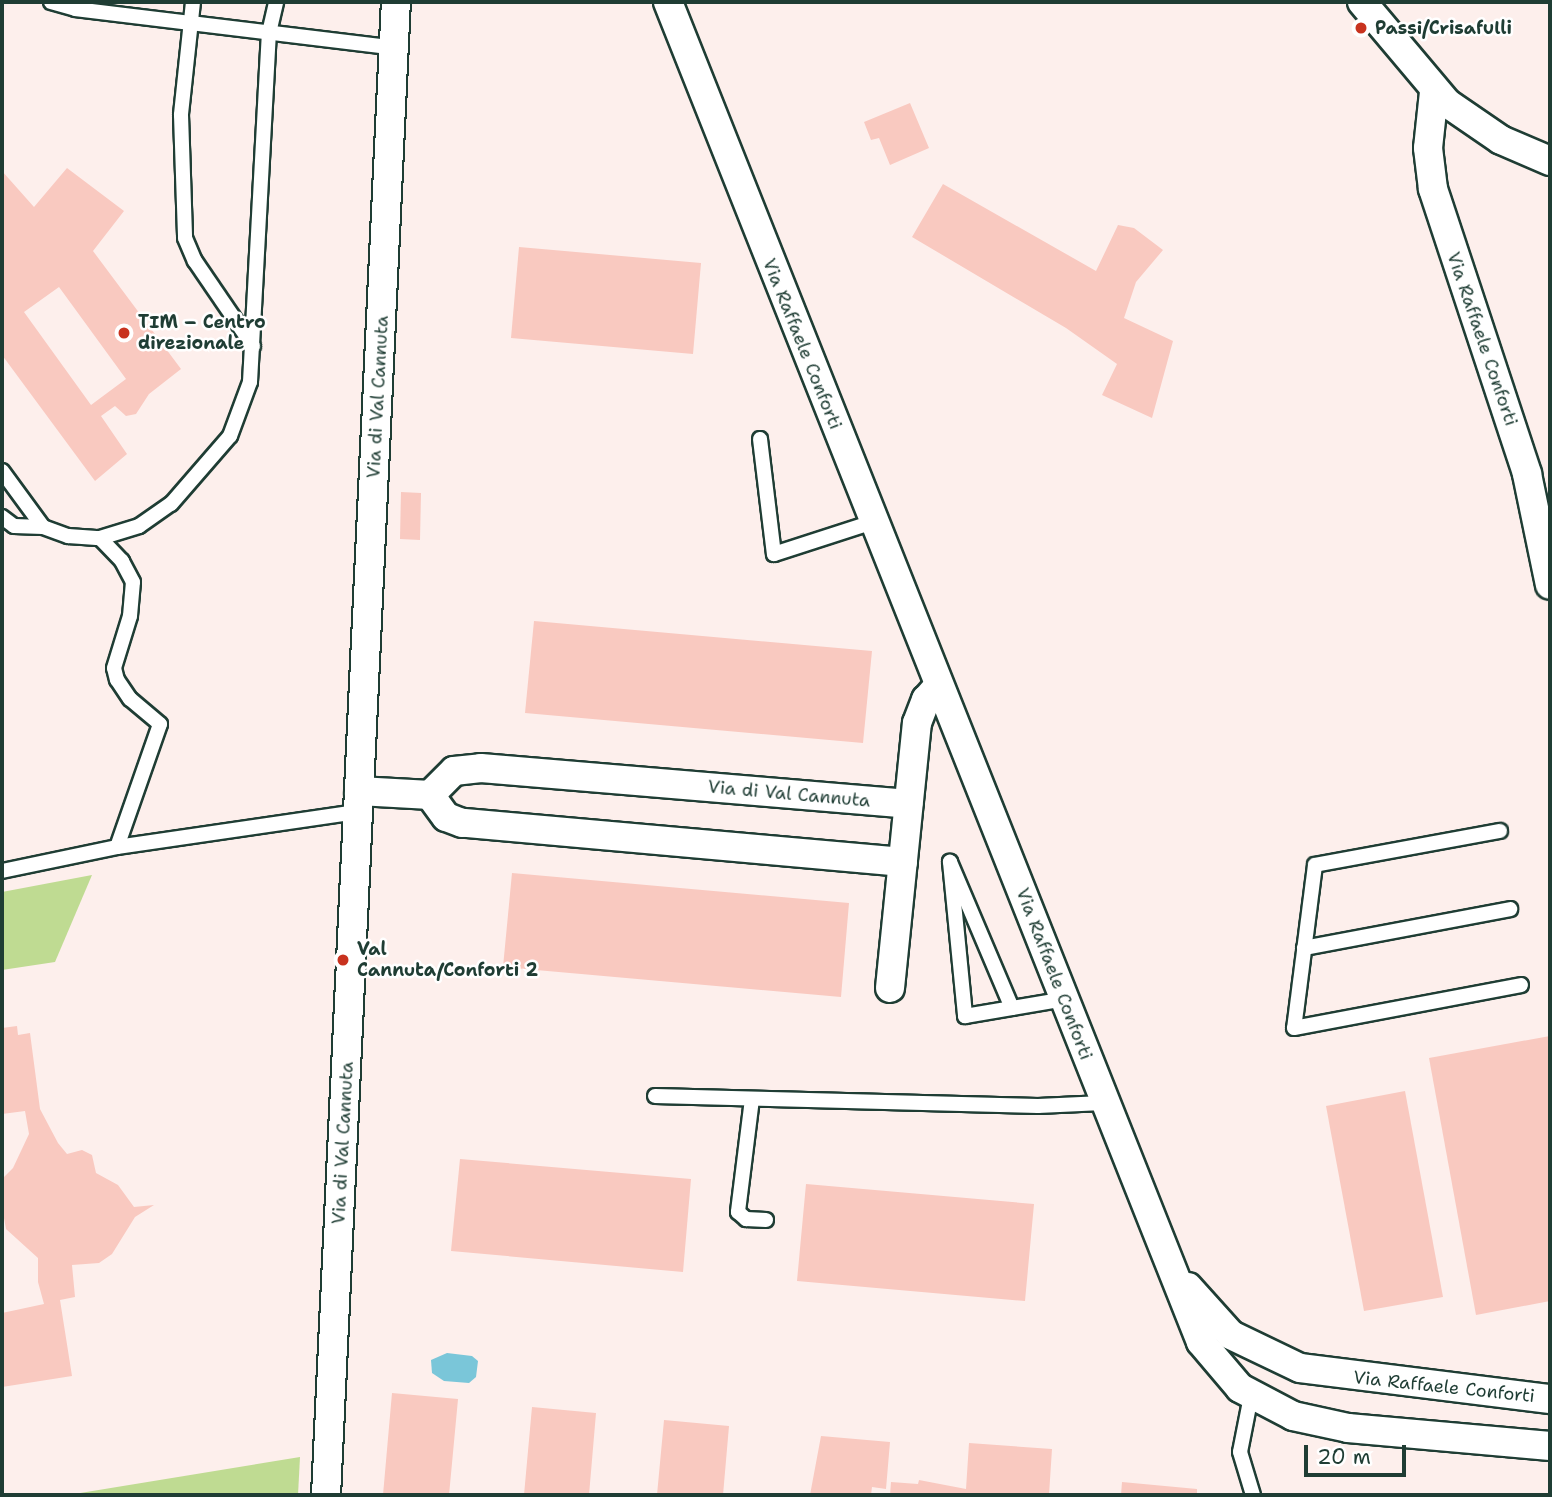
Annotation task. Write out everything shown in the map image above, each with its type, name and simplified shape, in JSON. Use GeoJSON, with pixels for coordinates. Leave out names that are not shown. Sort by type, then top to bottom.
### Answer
{"type":"FeatureCollection","features":[{"type":"Feature","properties":{"kind":"street","name":"Via di Val Cannuta"},"geometry":{"type":"LineString","coordinates":[[326,1495],[397,2]]}},
{"type":"Feature","properties":{"kind":"street","name":"Via Raffaele Conforti"},"geometry":{"type":"LineString","coordinates":[[668,2],[938,686],[1065,999],[1103,1102],[1171,1261],[1201,1342],[1224,1373],[1251,1396],[1277,1411],[1328,1425],[1550,1446]]}},
{"type":"Feature","properties":{"kind":"street"},"geometry":{"type":"LineString","coordinates":[[1362,2],[1434,92],[1486,131],[1550,161]]}},
{"type":"Feature","properties":{"kind":"street","name":"Via Raffaele Conforti"},"geometry":{"type":"LineString","coordinates":[[1434,92],[1428,148],[1433,189],[1527,474],[1550,585]]}},
{"type":"Feature","properties":{"kind":"street"},"geometry":{"type":"LineString","coordinates":[[891,988],[908,804],[920,712],[938,686]]}},
{"type":"Feature","properties":{"kind":"street","name":"Via di Val Cannuta"},"geometry":{"type":"LineString","coordinates":[[430,795],[442,778],[472,768],[908,804]]}},
{"type":"Feature","properties":{"kind":"street"},"geometry":{"type":"LineString","coordinates":[[358,802],[430,795],[446,817],[463,823],[903,862]]}},
{"type":"Feature","properties":{"kind":"street","name":"Via Raffaele Conforti"},"geometry":{"type":"LineString","coordinates":[[1171,1261],[1218,1324],[1245,1344],[1289,1364],[1327,1374],[1550,1399]]}},
{"type":"Feature","properties":{"kind":"lane"},"geometry":{"type":"LineString","coordinates":[[51,2],[75,9],[394,48]]}},
{"type":"Feature","properties":{"kind":"lane"},"geometry":{"type":"LineString","coordinates":[[192,2],[192,24],[181,115],[185,238],[195,261],[253,345]]}},
{"type":"Feature","properties":{"kind":"lane"},"geometry":{"type":"LineString","coordinates":[[2,517],[14,526],[43,527],[68,536],[100,538],[139,526],[156,515],[222,449],[247,397],[253,345],[269,33],[276,2]]}},
{"type":"Feature","properties":{"kind":"lane"},"geometry":{"type":"LineString","coordinates":[[760,439],[774,554],[873,522]]}},
{"type":"Feature","properties":{"kind":"lane"},"geometry":{"type":"LineString","coordinates":[[2,471],[43,527]]}},
{"type":"Feature","properties":{"kind":"lane"},"geometry":{"type":"LineString","coordinates":[[100,538],[122,561],[133,582],[130,616],[114,668],[117,680],[130,699],[160,724],[117,847]]}},
{"type":"Feature","properties":{"kind":"lane"},"geometry":{"type":"LineString","coordinates":[[2,871],[358,802]]}},
{"type":"Feature","properties":{"kind":"lane"},"geometry":{"type":"LineString","coordinates":[[1500,831],[1315,864],[1294,1028],[1521,985]]}},
{"type":"Feature","properties":{"kind":"lane"},"geometry":{"type":"LineString","coordinates":[[1012,1008],[950,862],[965,1016],[1065,999]]}},
{"type":"Feature","properties":{"kind":"lane"},"geometry":{"type":"LineString","coordinates":[[1304,948],[1510,909]]}},
{"type":"Feature","properties":{"kind":"lane"},"geometry":{"type":"LineString","coordinates":[[655,1096],[1038,1106],[1103,1102]]}},
{"type":"Feature","properties":{"kind":"lane"},"geometry":{"type":"LineString","coordinates":[[752,1099],[738,1212],[746,1219],[766,1220]]}},
{"type":"Feature","properties":{"kind":"lane"},"geometry":{"type":"LineString","coordinates":[[1251,1396],[1240,1452],[1253,1495]]}},
{"type":"Feature","properties":{"kind":"green space"},"geometry":{"type":"Polygon","coordinates":[[[92,875],[55,962],[2,970],[2,892],[92,875]]]}},
{"type":"Feature","properties":{"kind":"green space"},"geometry":{"type":"Polygon","coordinates":[[[300,1457],[298,1495],[68,1495],[300,1457]]]}},
{"type":"Feature","properties":{"kind":"water"},"geometry":{"type":"Polygon","coordinates":[[[447,1353],[472,1356],[478,1361],[476,1377],[469,1383],[444,1381],[432,1373],[431,1360],[447,1353]]]}},
{"type":"Feature","properties":{"kind":"building"},"geometry":{"type":"Polygon","coordinates":[[[910,103],[929,148],[890,165],[879,138],[871,140],[864,122],[910,103]]]}},
{"type":"Feature","properties":{"kind":"building","name":"TIM – Centro direzionale"},"geometry":{"type":"Polygon","coordinates":[[[67,168],[124,211],[93,251],[181,369],[149,394],[136,414],[126,416],[115,406],[101,416],[127,454],[95,481],[2,355],[2,171],[34,207],[67,168]],[[59,287],[24,312],[91,405],[126,379],[59,287]]]}},
{"type":"Feature","properties":{"kind":"building"},"geometry":{"type":"Polygon","coordinates":[[[943,184],[1096,271],[1118,225],[1134,228],[1163,250],[1136,282],[1124,318],[1173,341],[1152,418],[1102,395],[1117,364],[1066,328],[912,237],[943,184]]]}},
{"type":"Feature","properties":{"kind":"building"},"geometry":{"type":"Polygon","coordinates":[[[519,247],[701,263],[693,354],[511,338],[519,247]]]}},
{"type":"Feature","properties":{"kind":"building"},"geometry":{"type":"Polygon","coordinates":[[[401,492],[421,493],[420,540],[400,539],[401,492]]]}},
{"type":"Feature","properties":{"kind":"building"},"geometry":{"type":"Polygon","coordinates":[[[534,621],[872,651],[863,743],[525,713],[534,621]]]}},
{"type":"Feature","properties":{"kind":"building"},"geometry":{"type":"Polygon","coordinates":[[[512,873],[849,903],[841,997],[503,967],[512,873]]]}},
{"type":"Feature","properties":{"kind":"building"},"geometry":{"type":"Polygon","coordinates":[[[17,1026],[18,1035],[30,1033],[40,1109],[58,1143],[67,1154],[82,1150],[92,1155],[96,1173],[118,1185],[134,1207],[154,1205],[135,1217],[112,1254],[99,1263],[72,1265],[75,1297],[60,1300],[72,1376],[2,1387],[2,1313],[44,1304],[38,1282],[38,1258],[6,1229],[2,1207],[3,1178],[13,1168],[29,1134],[25,1111],[2,1114],[2,1028],[17,1026]]]}},
{"type":"Feature","properties":{"kind":"building"},"geometry":{"type":"Polygon","coordinates":[[[1550,1036],[1550,1301],[1476,1315],[1429,1058],[1550,1036]]]}},
{"type":"Feature","properties":{"kind":"building"},"geometry":{"type":"Polygon","coordinates":[[[1405,1091],[1443,1297],[1364,1311],[1326,1106],[1405,1091]]]}},
{"type":"Feature","properties":{"kind":"building"},"geometry":{"type":"Polygon","coordinates":[[[460,1159],[691,1179],[683,1272],[451,1251],[460,1159]]]}},
{"type":"Feature","properties":{"kind":"building"},"geometry":{"type":"Polygon","coordinates":[[[806,1184],[1034,1204],[1025,1301],[797,1281],[806,1184]]]}},
{"type":"Feature","properties":{"kind":"building"},"geometry":{"type":"Polygon","coordinates":[[[392,1393],[458,1399],[449,1495],[383,1495],[392,1393]]]}},
{"type":"Feature","properties":{"kind":"building"},"geometry":{"type":"Polygon","coordinates":[[[532,1407],[596,1413],[589,1495],[524,1495],[532,1407]]]}},
{"type":"Feature","properties":{"kind":"building"},"geometry":{"type":"Polygon","coordinates":[[[664,1420],[729,1426],[723,1495],[657,1495],[664,1420]]]}},
{"type":"Feature","properties":{"kind":"building"},"geometry":{"type":"Polygon","coordinates":[[[821,1436],[890,1442],[886,1489],[872,1487],[871,1495],[810,1495],[821,1436]]]}},
{"type":"Feature","properties":{"kind":"building"},"geometry":{"type":"Polygon","coordinates":[[[969,1443],[1052,1449],[1049,1495],[890,1495],[891,1482],[918,1484],[919,1480],[966,1489],[969,1443]]]}},
{"type":"Feature","properties":{"kind":"building"},"geometry":{"type":"Polygon","coordinates":[[[1122,1482],[1197,1489],[1197,1495],[1121,1495],[1122,1482]]]}},
{"type":"Feature","properties":{"kind":"place","name":"Passi/Crisafulli"},"geometry":{"type":"Point","coordinates":[1361,28]}},
{"type":"Feature","properties":{"kind":"place","name":"TIM – Centro direzionale"},"geometry":{"type":"Point","coordinates":[124,333]}},
{"type":"Feature","properties":{"kind":"place","name":"Val Cannuta/Conforti 2"},"geometry":{"type":"Point","coordinates":[343,960]}}]}
